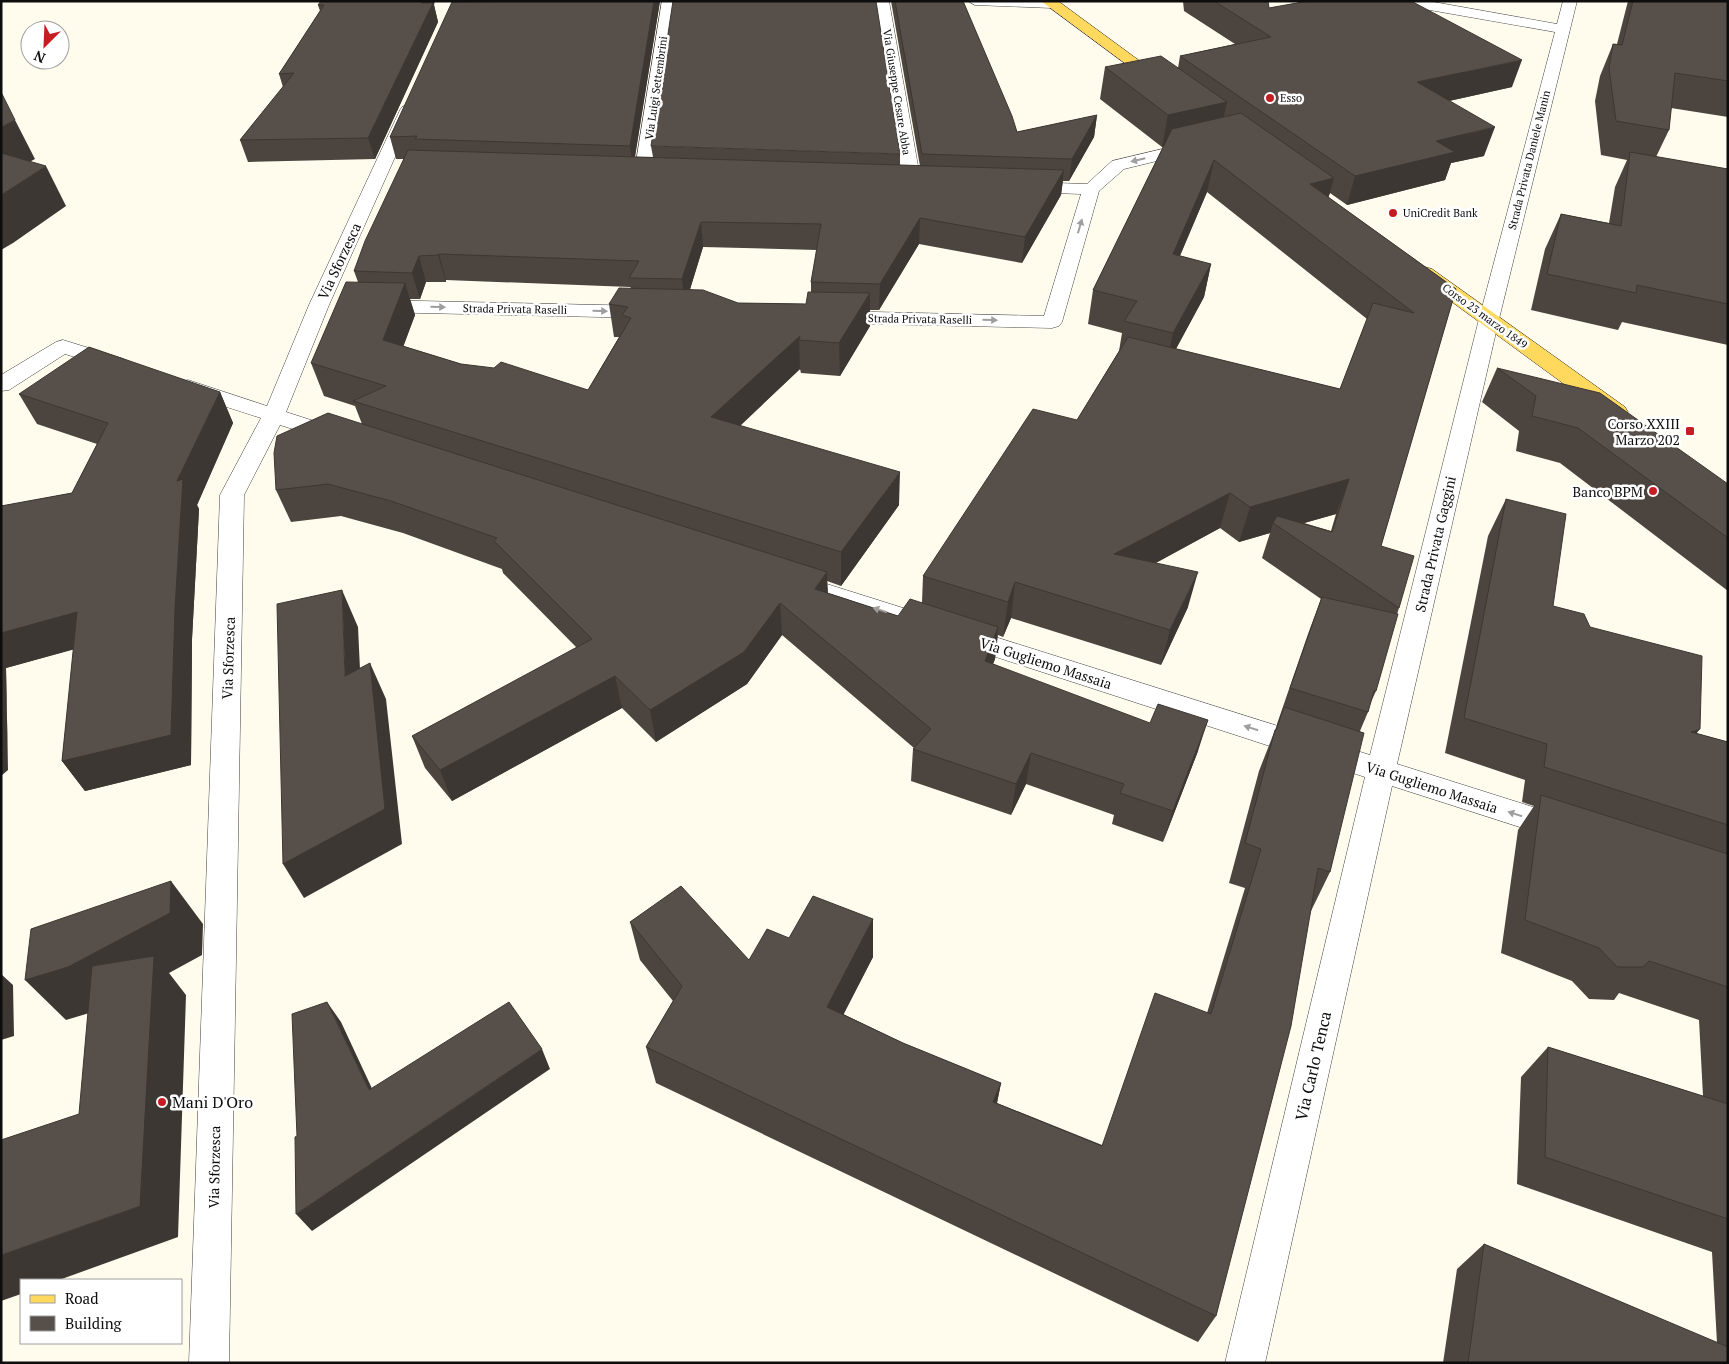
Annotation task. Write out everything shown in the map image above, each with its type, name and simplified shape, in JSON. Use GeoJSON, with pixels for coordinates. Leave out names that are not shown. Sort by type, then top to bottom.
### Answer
{"type":"FeatureCollection","features":[{"type":"Feature","properties":{"kind":"main road"},"geometry":{"type":"LineString","coordinates":[[1050,3],[1181,97]]}},
{"type":"Feature","properties":{"kind":"main road","name":"Corso 23 marzo 1849"},"geometry":{"type":"LineString","coordinates":[[1410,262],[1634,424]]}},
{"type":"Feature","properties":{"kind":"street","name":"Via Luigi Settembrini"},"geometry":{"type":"LineString","coordinates":[[643,175],[669,1]]}},
{"type":"Feature","properties":{"kind":"street","name":"Via Giuseppe Cesare Abba"},"geometry":{"type":"LineString","coordinates":[[882,1],[912,183]]}},
{"type":"Feature","properties":{"kind":"street"},"geometry":{"type":"LineString","coordinates":[[975,1],[1050,3]]}},
{"type":"Feature","properties":{"kind":"street"},"geometry":{"type":"LineString","coordinates":[[1416,1],[1424,5],[1563,29]]}},
{"type":"Feature","properties":{"kind":"street","name":"Strada Privata Daniele Manin"},"geometry":{"type":"LineString","coordinates":[[1489,319],[1570,1]]}},
{"type":"Feature","properties":{"kind":"street","name":"Via Sforzesca"},"geometry":{"type":"LineString","coordinates":[[210,1363],[232,495],[274,415],[337,305],[390,167],[414,97]]}},
{"type":"Feature","properties":{"kind":"street"},"geometry":{"type":"LineString","coordinates":[[1012,186],[1091,189],[1118,165],[1209,143]]}},
{"type":"Feature","properties":{"kind":"street"},"geometry":{"type":"LineString","coordinates":[[623,174],[663,175]]}},
{"type":"Feature","properties":{"kind":"street"},"geometry":{"type":"LineString","coordinates":[[892,182],[932,184]]}},
{"type":"Feature","properties":{"kind":"street","name":"Strada Privata Raselli"},"geometry":{"type":"LineString","coordinates":[[813,316],[1052,322],[1091,189]]}},
{"type":"Feature","properties":{"kind":"street","name":"Strada Privata Raselli"},"geometry":{"type":"LineString","coordinates":[[337,305],[664,313]]}},
{"type":"Feature","properties":{"kind":"street","name":"Strada Privata Gaggini"},"geometry":{"type":"LineString","coordinates":[[1381,770],[1489,319]]}},
{"type":"Feature","properties":{"kind":"street"},"geometry":{"type":"LineString","coordinates":[[1,385],[63,346],[136,370]]}},
{"type":"Feature","properties":{"kind":"street"},"geometry":{"type":"LineString","coordinates":[[173,383],[357,442]]}},
{"type":"Feature","properties":{"kind":"street","name":"Via Gugliemo Massaia"},"geometry":{"type":"LineString","coordinates":[[782,578],[1587,837]]}},
{"type":"Feature","properties":{"kind":"street","name":"Via Carlo Tenca"},"geometry":{"type":"LineString","coordinates":[[1245,1363],[1381,770]]}},
{"type":"Feature","properties":{"kind":"building"},"geometry":{"type":"Polygon","coordinates":[[[321,1],[422,1],[421,3],[433,3],[368,138],[240,140],[294,73],[279,74],[324,5],[318,5],[321,1]]]}},
{"type":"Feature","properties":{"kind":"building"},"geometry":{"type":"Polygon","coordinates":[[[654,1],[630,146],[415,139],[417,136],[390,137],[452,2],[654,1]]]}},
{"type":"Feature","properties":{"kind":"building"},"geometry":{"type":"Polygon","coordinates":[[[673,1],[876,1],[900,154],[651,146],[673,1]]]}},
{"type":"Feature","properties":{"kind":"building"},"geometry":{"type":"Polygon","coordinates":[[[895,1],[963,1],[1017,132],[1097,115],[1072,159],[922,154],[895,1]]]}},
{"type":"Feature","properties":{"kind":"building"},"geometry":{"type":"Polygon","coordinates":[[[1214,1],[1268,1],[1269,8],[1308,1],[1411,1],[1522,60],[1417,82],[1495,127],[1436,141],[1455,152],[1355,176],[1180,56],[1271,37],[1214,1]]]}},
{"type":"Feature","properties":{"kind":"building"},"geometry":{"type":"Polygon","coordinates":[[[1633,1],[1728,1],[1728,81],[1675,73],[1669,130],[1616,121],[1609,68],[1613,44],[1622,45],[1633,1]]]}},
{"type":"Feature","properties":{"kind":"building"},"geometry":{"type":"Polygon","coordinates":[[[1161,56],[1227,102],[1168,115],[1105,67],[1161,56]]]}},
{"type":"Feature","properties":{"kind":"building"},"geometry":{"type":"Polygon","coordinates":[[[1,92],[15,120],[1,127],[1,92]]]}},
{"type":"Feature","properties":{"kind":"building"},"geometry":{"type":"Polygon","coordinates":[[[1241,113],[1334,178],[1310,184],[1456,289],[1381,546],[1414,556],[1399,608],[1273,523],[1277,516],[1332,532],[1349,479],[1250,507],[1230,493],[1114,554],[1198,572],[1170,630],[1015,582],[1008,602],[923,576],[1033,409],[1077,420],[1128,337],[1340,389],[1373,303],[1414,313],[1214,160],[1173,254],[1211,264],[1173,333],[1124,321],[1137,301],[1093,290],[1172,129],[1241,113]]]}},
{"type":"Feature","properties":{"kind":"building"},"geometry":{"type":"Polygon","coordinates":[[[408,150],[1064,170],[1025,237],[920,218],[880,284],[811,282],[821,224],[701,222],[682,279],[629,278],[639,261],[439,254],[419,256],[412,273],[354,271],[365,241],[408,150]]]}},
{"type":"Feature","properties":{"kind":"building"},"geometry":{"type":"Polygon","coordinates":[[[1630,152],[1728,169],[1728,304],[1637,285],[1636,293],[1547,274],[1561,214],[1621,226],[1630,152]]]}},
{"type":"Feature","properties":{"kind":"building"},"geometry":{"type":"Polygon","coordinates":[[[1,153],[46,166],[1,195],[1,153]]]}},
{"type":"Feature","properties":{"kind":"building"},"geometry":{"type":"Polygon","coordinates":[[[346,282],[405,283],[383,340],[461,364],[494,368],[501,362],[588,390],[631,318],[622,315],[628,307],[609,304],[619,288],[703,290],[738,303],[806,304],[808,292],[870,293],[839,343],[799,340],[800,336],[711,417],[900,472],[841,552],[353,401],[386,386],[311,363],[346,282]]]}},
{"type":"Feature","properties":{"kind":"building"},"geometry":{"type":"Polygon","coordinates":[[[89,347],[220,392],[177,481],[183,479],[175,608],[171,735],[62,761],[77,612],[1,633],[1,506],[72,493],[108,423],[19,394],[89,347]]]}},
{"type":"Feature","properties":{"kind":"building"},"geometry":{"type":"Polygon","coordinates":[[[1497,368],[1600,393],[1728,484],[1728,538],[1578,428],[1532,416],[1536,396],[1497,368]]]}},
{"type":"Feature","properties":{"kind":"building"},"geometry":{"type":"Polygon","coordinates":[[[328,413],[827,572],[815,589],[898,616],[910,599],[998,627],[985,661],[1150,723],[1158,704],[1208,720],[1173,811],[1120,793],[1124,784],[1031,753],[1016,784],[913,749],[931,729],[780,603],[744,652],[650,710],[615,676],[440,770],[412,736],[592,639],[494,541],[497,538],[391,501],[328,484],[276,490],[274,453],[277,436],[328,413]]]}},
{"type":"Feature","properties":{"kind":"building"},"geometry":{"type":"Polygon","coordinates":[[[1506,499],[1566,514],[1553,606],[1584,614],[1590,627],[1702,656],[1700,729],[1691,732],[1728,742],[1728,825],[1544,767],[1547,744],[1464,718],[1506,499]]]}},
{"type":"Feature","properties":{"kind":"building"},"geometry":{"type":"Polygon","coordinates":[[[342,590],[345,676],[370,663],[385,809],[283,864],[277,604],[342,590]]]}},
{"type":"Feature","properties":{"kind":"building"},"geometry":{"type":"Polygon","coordinates":[[[1322,597],[1398,614],[1376,691],[1374,691],[1368,712],[1290,688],[1322,597]]]}},
{"type":"Feature","properties":{"kind":"building"},"geometry":{"type":"Polygon","coordinates":[[[1284,707],[1364,733],[1330,872],[1318,868],[1291,1026],[1216,1316],[646,1047],[682,986],[630,922],[681,886],[749,960],[767,929],[789,938],[813,896],[873,919],[827,1007],[903,1043],[1001,1083],[993,1102],[1102,1146],[1155,993],[1211,1014],[1261,849],[1245,843],[1275,730],[1284,707]]]}},
{"type":"Feature","properties":{"kind":"building"},"geometry":{"type":"Polygon","coordinates":[[[1541,795],[1728,854],[1728,987],[1649,961],[1643,967],[1617,967],[1599,948],[1525,920],[1541,795]]]}},
{"type":"Feature","properties":{"kind":"building"},"geometry":{"type":"Polygon","coordinates":[[[171,881],[170,913],[68,967],[25,980],[31,929],[171,881]]]}},
{"type":"Feature","properties":{"kind":"building"},"geometry":{"type":"Polygon","coordinates":[[[154,956],[140,1206],[1,1255],[1,1140],[79,1114],[92,966],[154,956]]]}},
{"type":"Feature","properties":{"kind":"building"},"geometry":{"type":"Polygon","coordinates":[[[327,1002],[369,1090],[509,1002],[542,1049],[296,1214],[295,1137],[297,1136],[292,1014],[327,1002]]]}},
{"type":"Feature","properties":{"kind":"building"},"geometry":{"type":"Polygon","coordinates":[[[1548,1047],[1728,1104],[1728,1219],[1545,1157],[1548,1047]]]}},
{"type":"Feature","properties":{"kind":"building"},"geometry":{"type":"Polygon","coordinates":[[[1484,1244],[1728,1347],[1728,1363],[1468,1363],[1484,1244]]]}},
{"type":"Feature","properties":{"kind":"place","name":"Esso"},"geometry":{"type":"Point","coordinates":[1270,98]}},
{"type":"Feature","properties":{"kind":"place","name":"UniCredit Bank"},"geometry":{"type":"Point","coordinates":[1393,213]}},
{"type":"Feature","properties":{"kind":"place","name":"Corso XXIII Marzo 202"},"geometry":{"type":"Point","coordinates":[1690,431]}},
{"type":"Feature","properties":{"kind":"place","name":"Banco BPM"},"geometry":{"type":"Point","coordinates":[1653,491]}},
{"type":"Feature","properties":{"kind":"place","name":"Mani D'Oro"},"geometry":{"type":"Point","coordinates":[162,1102]}}]}
